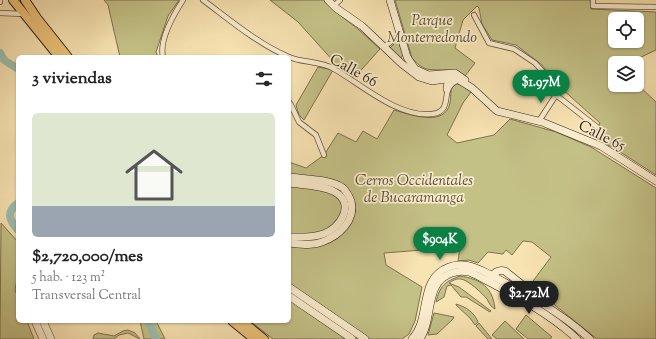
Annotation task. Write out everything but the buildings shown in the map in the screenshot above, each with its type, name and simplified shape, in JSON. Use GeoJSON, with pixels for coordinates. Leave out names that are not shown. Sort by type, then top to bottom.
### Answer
{"type":"FeatureCollection","features":[{"type":"Feature","properties":{"kind":"highway"},"geometry":{"type":"LineString","coordinates":[[13,0],[57,55]]}},
{"type":"Feature","properties":{"kind":"highway"},"geometry":{"type":"LineString","coordinates":[[25,0],[37,18],[66,55]]}},
{"type":"Feature","properties":{"kind":"highway"},"geometry":{"type":"LineString","coordinates":[[234,323],[254,339]]}},
{"type":"Feature","properties":{"kind":"highway"},"geometry":{"type":"LineString","coordinates":[[244,323],[264,339]]}},
{"type":"Feature","properties":{"kind":"main road"},"geometry":{"type":"LineString","coordinates":[[390,0],[407,57],[403,60],[402,64]]}},
{"type":"Feature","properties":{"kind":"main road","name":"Calle 65"},"geometry":{"type":"LineString","coordinates":[[331,3],[362,26],[402,64],[424,80],[432,81],[443,78],[451,73],[457,74],[499,112],[539,121],[600,146],[656,180]]}},
{"type":"Feature","properties":{"kind":"main road","name":"Calle 65"},"geometry":{"type":"LineString","coordinates":[[407,57],[415,69],[421,73],[459,80],[472,88]]}},
{"type":"Feature","properties":{"kind":"main road"},"geometry":{"type":"LineString","coordinates":[[443,78],[447,92]]}},
{"type":"Feature","properties":{"kind":"main road"},"geometry":{"type":"LineString","coordinates":[[291,176],[338,185],[346,192],[352,209],[351,215],[345,226],[335,236],[328,240],[315,244],[291,243]]}},
{"type":"Feature","properties":{"kind":"main road"},"geometry":{"type":"LineString","coordinates":[[291,183],[321,187],[334,192],[342,199],[345,209],[342,220],[330,232],[310,237],[291,237]]}},
{"type":"Feature","properties":{"kind":"main road"},"geometry":{"type":"LineString","coordinates":[[420,339],[425,330],[427,293],[431,281],[447,268],[464,264],[474,267],[541,310],[563,326],[577,339]]}},
{"type":"Feature","properties":{"kind":"main road"},"geometry":{"type":"LineString","coordinates":[[490,278],[554,311],[590,339]]}},
{"type":"Feature","properties":{"kind":"main road"},"geometry":{"type":"LineString","coordinates":[[291,288],[365,339]]}},
{"type":"Feature","properties":{"kind":"main road"},"geometry":{"type":"LineString","coordinates":[[291,297],[352,339]]}},
{"type":"Feature","properties":{"kind":"main road"},"geometry":{"type":"LineString","coordinates":[[412,339],[419,330],[426,313]]}},
{"type":"Feature","properties":{"kind":"main road"},"geometry":{"type":"LineString","coordinates":[[36,323],[43,339]]}},
{"type":"Feature","properties":{"kind":"main road"},"geometry":{"type":"LineString","coordinates":[[44,323],[51,339]]}},
{"type":"Feature","properties":{"kind":"street"},"geometry":{"type":"LineString","coordinates":[[162,55],[162,48],[168,28],[174,14],[183,0]]}},
{"type":"Feature","properties":{"kind":"street","name":"Calle 66"},"geometry":{"type":"LineString","coordinates":[[203,0],[258,40],[286,55]]}},
{"type":"Feature","properties":{"kind":"street"},"geometry":{"type":"LineString","coordinates":[[331,3],[340,0]]}},
{"type":"Feature","properties":{"kind":"street"},"geometry":{"type":"LineString","coordinates":[[593,0],[593,6],[656,7]]}},
{"type":"Feature","properties":{"kind":"street"},"geometry":{"type":"LineString","coordinates":[[0,13],[25,14]]}},
{"type":"Feature","properties":{"kind":"street"},"geometry":{"type":"LineString","coordinates":[[474,15],[489,43],[514,49],[535,63],[544,73],[556,95],[597,127]]}},
{"type":"Feature","properties":{"kind":"street"},"geometry":{"type":"LineString","coordinates":[[384,47],[400,35]]}},
{"type":"Feature","properties":{"kind":"street","name":"Calle 66"},"geometry":{"type":"LineString","coordinates":[[291,57],[332,68],[381,99],[399,107],[423,114],[437,113],[446,106],[447,92]]}},
{"type":"Feature","properties":{"kind":"street"},"geometry":{"type":"LineString","coordinates":[[447,92],[452,83],[459,80]]}},
{"type":"Feature","properties":{"kind":"street"},"geometry":{"type":"LineString","coordinates":[[539,121],[556,95]]}},
{"type":"Feature","properties":{"kind":"street"},"geometry":{"type":"LineString","coordinates":[[291,106],[301,125],[316,135],[324,155]]}},
{"type":"Feature","properties":{"kind":"green space"},"geometry":{"type":"Polygon","coordinates":[[[104,0],[179,0],[168,16],[156,52],[157,55],[120,55],[108,5],[104,0]]]}},
{"type":"Feature","properties":{"kind":"green space"},"geometry":{"type":"Polygon","coordinates":[[[270,0],[324,0],[332,9],[358,29],[380,49],[354,78],[336,64],[298,22],[270,0]]]}},
{"type":"Feature","properties":{"kind":"green space","name":"Parque Monterredondo"},"geometry":{"type":"Polygon","coordinates":[[[395,0],[590,0],[591,9],[656,12],[656,50],[643,56],[608,56],[608,92],[644,92],[644,91],[656,102],[656,175],[614,148],[593,138],[600,123],[561,88],[542,65],[516,45],[492,40],[482,24],[479,8],[477,6],[463,20],[455,48],[475,63],[465,76],[447,70],[432,70],[424,68],[412,58],[395,0]]]}},
{"type":"Feature","properties":{"kind":"green space"},"geometry":{"type":"Polygon","coordinates":[[[398,40],[403,55],[400,59],[390,48],[398,40]]]}},
{"type":"Feature","properties":{"kind":"green space"},"geometry":{"type":"Polygon","coordinates":[[[318,67],[333,70],[304,120],[299,115],[296,105],[318,67]]]}},
{"type":"Feature","properties":{"kind":"green space","name":"Cerros Occidentales de Bucaramanga"},"geometry":{"type":"Polygon","coordinates":[[[457,84],[462,85],[471,92],[463,103],[447,135],[457,143],[494,135],[510,119],[556,132],[591,147],[656,188],[656,339],[597,339],[530,285],[551,257],[532,242],[523,241],[512,255],[506,250],[503,254],[488,252],[478,263],[469,260],[458,261],[460,247],[384,253],[386,265],[422,287],[415,321],[409,334],[402,339],[273,339],[253,323],[291,323],[291,163],[306,168],[324,155],[338,133],[356,142],[363,131],[377,139],[394,110],[426,117],[441,115],[447,111],[450,103],[451,90],[457,84]]]}},
{"type":"Feature","properties":{"kind":"green space"},"geometry":{"type":"Polygon","coordinates":[[[1,223],[16,240],[16,323],[28,323],[34,339],[0,339],[1,223]]]}},
{"type":"Feature","properties":{"kind":"green space"},"geometry":{"type":"Polygon","coordinates":[[[460,276],[474,279],[484,285],[492,295],[495,309],[491,306],[485,296],[475,287],[464,280],[459,279],[449,283],[459,287],[491,311],[490,312],[466,297],[461,297],[451,285],[447,286],[444,297],[436,302],[441,288],[450,280],[460,276]]]}},
{"type":"Feature","properties":{"kind":"green space"},"geometry":{"type":"Polygon","coordinates":[[[456,304],[469,310],[478,322],[475,325],[456,304]]]}},
{"type":"Feature","properties":{"kind":"green space"},"geometry":{"type":"Polygon","coordinates":[[[434,313],[454,317],[437,334],[428,335],[434,313]]]}},
{"type":"Feature","properties":{"kind":"green space"},"geometry":{"type":"Polygon","coordinates":[[[526,315],[552,337],[550,339],[528,339],[516,329],[526,315]]]}},
{"type":"Feature","properties":{"kind":"green space"},"geometry":{"type":"Polygon","coordinates":[[[505,321],[524,339],[497,339],[492,335],[505,321]]]}},
{"type":"Feature","properties":{"kind":"green space"},"geometry":{"type":"Polygon","coordinates":[[[140,323],[157,323],[165,339],[144,339],[140,323]]]}},
{"type":"Feature","properties":{"kind":"green space"},"geometry":{"type":"Polygon","coordinates":[[[479,323],[492,339],[488,339],[476,326],[479,323]]]}},
{"type":"Feature","properties":{"kind":"green space"},"geometry":{"type":"Polygon","coordinates":[[[128,330],[135,333],[140,339],[128,333],[119,335],[114,339],[93,339],[94,335],[98,333],[114,336],[128,330]]]}},
{"type":"Feature","properties":{"kind":"waterway"},"geometry":{"type":"LineString","coordinates":[[0,53],[4,60],[16,68]]}},
{"type":"Feature","properties":{"kind":"waterway"},"geometry":{"type":"LineString","coordinates":[[16,204],[10,213],[11,219],[16,227]]}},
{"type":"Feature","properties":{"kind":"waterway"},"geometry":{"type":"LineString","coordinates":[[149,323],[156,339]]}}]}
